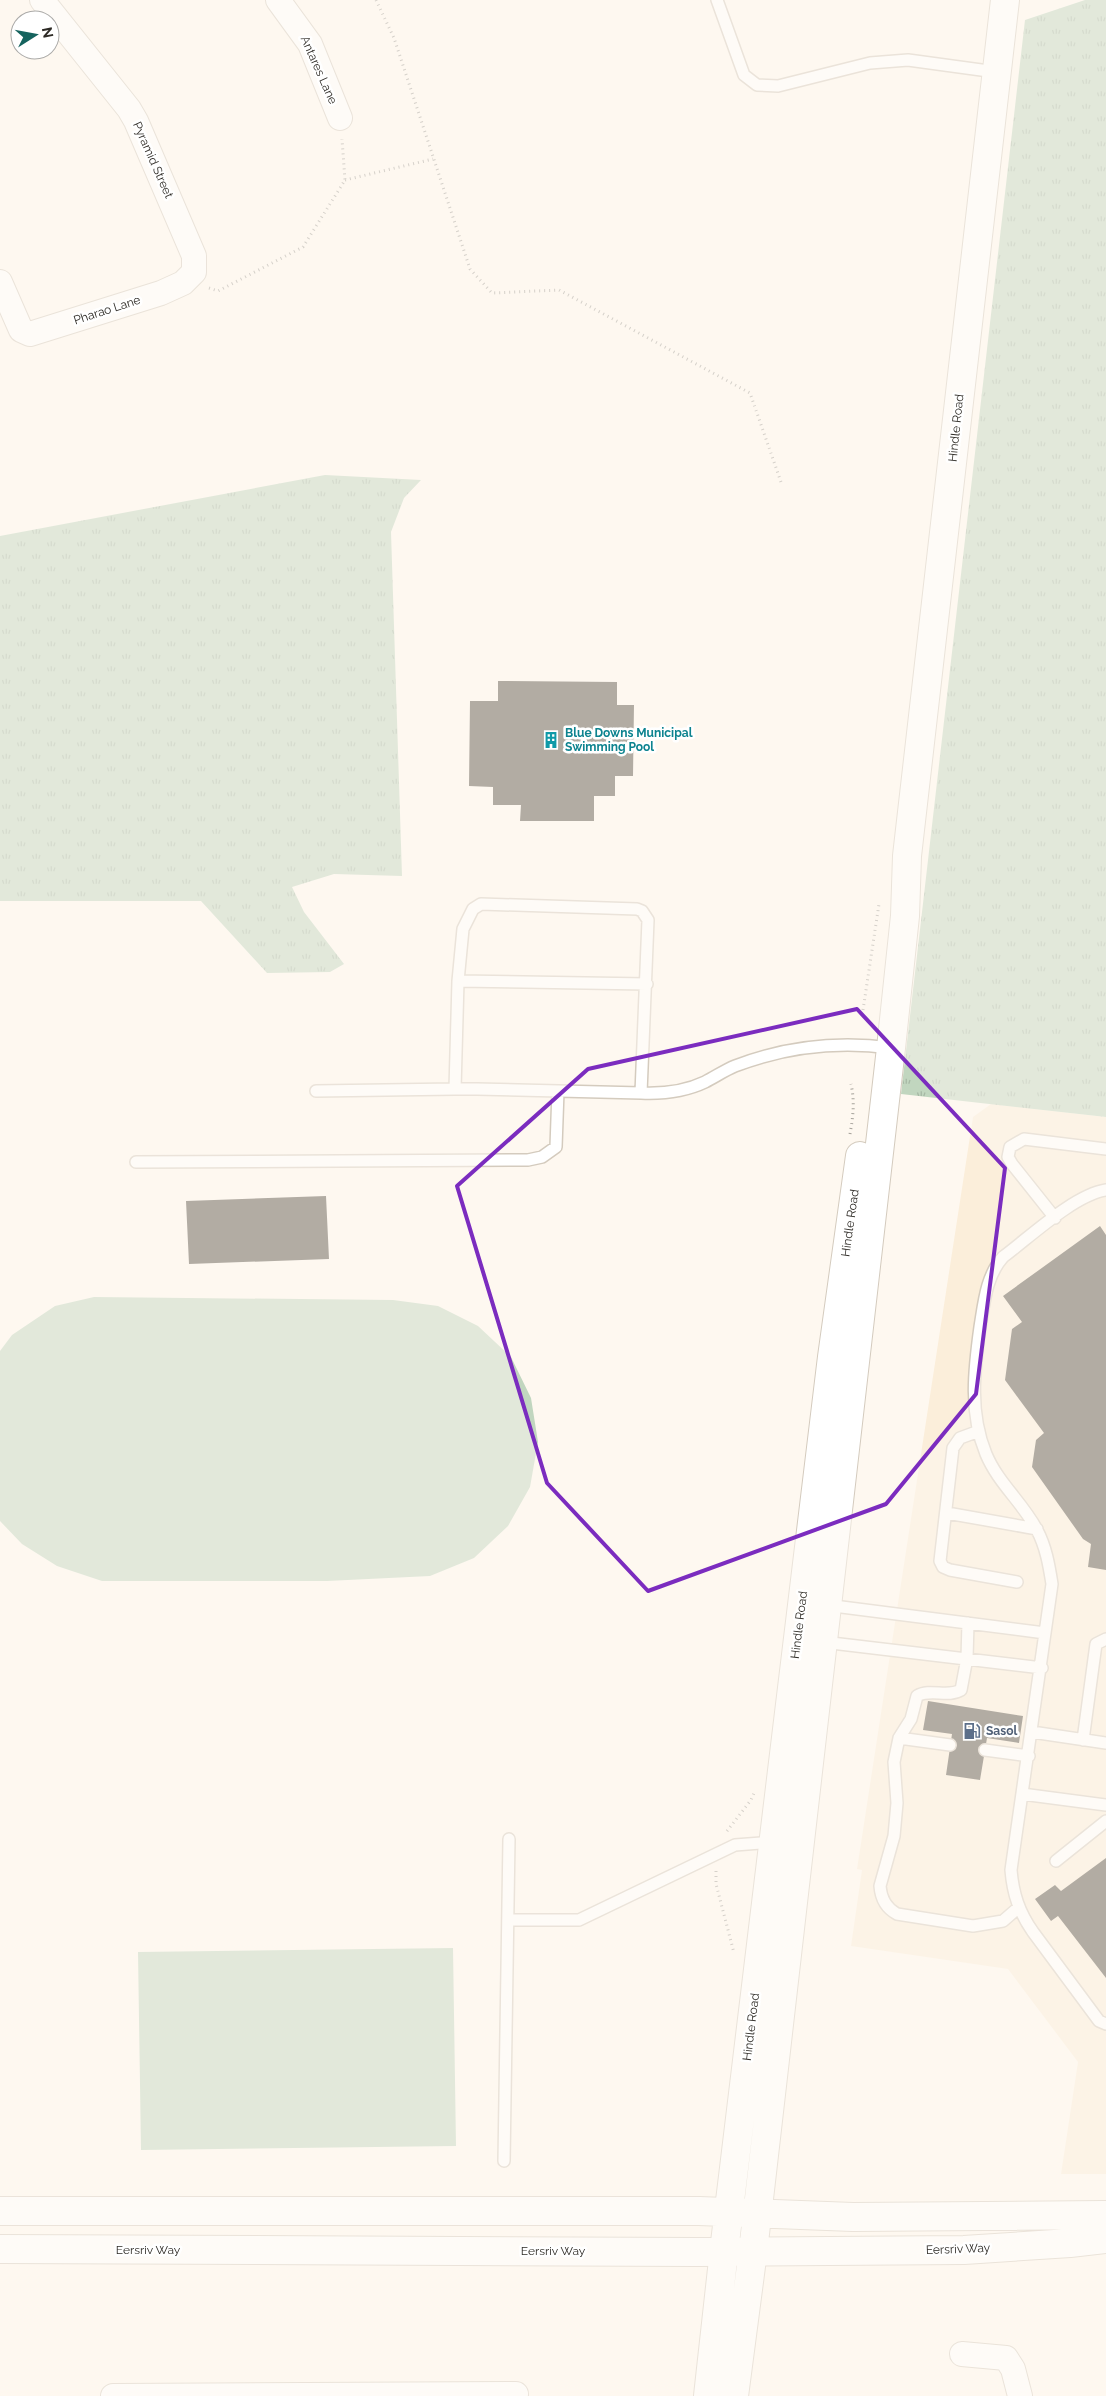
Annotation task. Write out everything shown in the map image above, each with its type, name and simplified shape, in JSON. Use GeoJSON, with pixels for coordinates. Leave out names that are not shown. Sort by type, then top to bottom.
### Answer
{"type":"FeatureCollection","features":[{"type":"Feature","properties":{"kind":"main road","name":"Hindle Road"},"geometry":{"type":"LineString","coordinates":[[734,2396],[757,2212],[814,1603],[883,1047],[905,916],[907,856],[1005,0]]}},
{"type":"Feature","properties":{"kind":"main road","name":"Hindle Road"},"geometry":{"type":"LineString","coordinates":[[708,2396],[773,1842],[810,1641]]}},
{"type":"Feature","properties":{"kind":"main road"},"geometry":{"type":"LineString","coordinates":[[0,2211],[729,2211],[852,2217],[1106,2215]]}},
{"type":"Feature","properties":{"kind":"main road","name":"Eersriv Way"},"geometry":{"type":"LineString","coordinates":[[0,2249],[964,2250],[1106,2239]]}},
{"type":"Feature","properties":{"kind":"street","name":"Pyramid Street"},"geometry":{"type":"LineString","coordinates":[[42,0],[129,109],[143,133],[194,256],[194,272],[185,282]]}},
{"type":"Feature","properties":{"kind":"street","name":"Antares Lane"},"geometry":{"type":"LineString","coordinates":[[278,0],[310,44],[340,118]]}},
{"type":"Feature","properties":{"kind":"street","name":"Pharao Lane"},"geometry":{"type":"LineString","coordinates":[[0,282],[21,330],[30,334],[161,293],[185,282]]}},
{"type":"Feature","properties":{"kind":"street"},"geometry":{"type":"LineString","coordinates":[[962,2354],[1006,2358],[1014,2369],[1020,2396]]}},
{"type":"Feature","properties":{"kind":"street"},"geometry":{"type":"LineString","coordinates":[[113,2396],[516,2394]]}},
{"type":"Feature","properties":{"kind":"lane"},"geometry":{"type":"LineString","coordinates":[[717,0],[744,75],[757,85],[778,86],[870,63],[900,60],[996,72]]}},
{"type":"Feature","properties":{"kind":"lane"},"geometry":{"type":"LineString","coordinates":[[455,1089],[458,981],[463,929],[473,909],[481,904],[637,909],[642,911],[648,920],[647,984],[641,1093]]}},
{"type":"Feature","properties":{"kind":"lane"},"geometry":{"type":"LineString","coordinates":[[458,981],[647,984]]}},
{"type":"Feature","properties":{"kind":"lane"},"geometry":{"type":"LineString","coordinates":[[316,1091],[455,1089],[662,1094],[695,1086],[733,1067],[768,1054],[815,1046],[883,1047]]}},
{"type":"Feature","properties":{"kind":"lane"},"geometry":{"type":"LineString","coordinates":[[136,1162],[528,1160],[542,1157],[556,1147],[558,1091]]}},
{"type":"Feature","properties":{"kind":"lane"},"geometry":{"type":"LineString","coordinates":[[1055,1218],[1012,1164],[1008,1157],[1010,1147],[1024,1139],[1106,1149]]}},
{"type":"Feature","properties":{"kind":"lane"},"geometry":{"type":"LineString","coordinates":[[1106,1190],[1095,1192],[1077,1202],[1003,1257],[994,1267],[983,1305],[974,1373],[974,1402],[986,1454],[998,1476],[1037,1530],[1048,1554],[1052,1584],[1042,1668],[1011,1870],[1013,1892],[1018,1908],[1038,1940],[1099,2021],[1106,2024]]}},
{"type":"Feature","properties":{"kind":"lane"},"geometry":{"type":"LineString","coordinates":[[980,1432],[960,1438],[954,1443],[940,1561],[943,1567],[961,1573],[1017,1582]]}},
{"type":"Feature","properties":{"kind":"lane"},"geometry":{"type":"LineString","coordinates":[[947,1512],[1037,1530]]}},
{"type":"Feature","properties":{"kind":"lane"},"geometry":{"type":"LineString","coordinates":[[814,1603],[1045,1633]]}},
{"type":"Feature","properties":{"kind":"lane"},"geometry":{"type":"LineString","coordinates":[[968,1623],[967,1658],[961,1690],[954,1693],[922,1693],[917,1696],[911,1719],[900,1738],[894,1762],[897,1803],[895,1828],[880,1886],[883,1901],[897,1914],[973,1926],[1003,1921],[1018,1908]]}},
{"type":"Feature","properties":{"kind":"lane"},"geometry":{"type":"LineString","coordinates":[[1083,1740],[1096,1644],[1106,1639]]}},
{"type":"Feature","properties":{"kind":"lane"},"geometry":{"type":"LineString","coordinates":[[810,1641],[1042,1668]]}},
{"type":"Feature","properties":{"kind":"lane"},"geometry":{"type":"LineString","coordinates":[[1032,1732],[1106,1743]]}},
{"type":"Feature","properties":{"kind":"lane"},"geometry":{"type":"LineString","coordinates":[[900,1738],[950,1745]]}},
{"type":"Feature","properties":{"kind":"lane"},"geometry":{"type":"LineString","coordinates":[[985,1750],[1028,1756]]}},
{"type":"Feature","properties":{"kind":"lane"},"geometry":{"type":"LineString","coordinates":[[1022,1794],[1106,1805]]}},
{"type":"Feature","properties":{"kind":"lane"},"geometry":{"type":"LineString","coordinates":[[1056,1861],[1106,1821]]}},
{"type":"Feature","properties":{"kind":"lane"},"geometry":{"type":"LineString","coordinates":[[504,2160],[509,1839]]}},
{"type":"Feature","properties":{"kind":"lane"},"geometry":{"type":"LineString","coordinates":[[508,1920],[579,1920],[735,1845],[773,1842]]}},
{"type":"Feature","properties":{"kind":"path"},"geometry":{"type":"LineString","coordinates":[[376,0],[394,38],[470,269],[492,293],[559,290],[750,393],[782,485]]}},
{"type":"Feature","properties":{"kind":"path"},"geometry":{"type":"LineString","coordinates":[[185,282],[218,291],[304,247],[345,180],[340,118]]}},
{"type":"Feature","properties":{"kind":"path"},"geometry":{"type":"LineString","coordinates":[[345,180],[433,159]]}},
{"type":"Feature","properties":{"kind":"highlighted area"},"geometry":{"type":"Polygon","coordinates":[[[857,1009],[1005,1168],[976,1394],[886,1504],[648,1591],[547,1483],[457,1186],[588,1069],[857,1009]]]}},
{"type":"Feature","properties":{"kind":"shaded area"},"geometry":{"type":"Polygon","coordinates":[[[991,1104],[1106,1117],[1106,2174],[1061,2174],[1078,2062],[1008,1969],[851,1946],[862,1870],[857,1869],[973,1117],[991,1104]]]}},
{"type":"Feature","properties":{"kind":"green space"},"geometry":{"type":"Polygon","coordinates":[[[1085,0],[1106,0],[1106,1117],[901,1094],[1025,20],[1085,0]]]}},
{"type":"Feature","properties":{"kind":"green space"},"geometry":{"type":"Polygon","coordinates":[[[325,475],[421,480],[404,498],[391,532],[402,876],[334,874],[292,887],[304,912],[344,964],[330,972],[267,973],[201,901],[0,901],[0,536],[325,475]]]}},
{"type":"Feature","properties":{"kind":"green space"},"geometry":{"type":"Polygon","coordinates":[[[94,1297],[393,1300],[438,1306],[478,1326],[511,1357],[531,1398],[538,1442],[530,1487],[508,1526],[474,1558],[430,1576],[327,1581],[102,1581],[57,1566],[22,1544],[0,1521],[0,1351],[12,1335],[55,1306],[94,1297]]]}},
{"type":"Feature","properties":{"kind":"green space"},"geometry":{"type":"Polygon","coordinates":[[[453,1948],[456,2146],[141,2150],[138,1952],[453,1948]]]}},
{"type":"Feature","properties":{"kind":"building","name":"Blue Downs Municipal Swimming Pool"},"geometry":{"type":"Polygon","coordinates":[[[498,681],[617,682],[617,705],[634,705],[633,776],[615,776],[615,796],[594,796],[594,821],[520,821],[521,805],[493,805],[493,787],[469,786],[470,701],[498,701],[498,681]]]}},
{"type":"Feature","properties":{"kind":"building"},"geometry":{"type":"Polygon","coordinates":[[[326,1196],[329,1259],[189,1264],[186,1201],[326,1196]]]}},
{"type":"Feature","properties":{"kind":"building"},"geometry":{"type":"Polygon","coordinates":[[[1100,1226],[1106,1235],[1106,1570],[1088,1567],[1091,1544],[1083,1539],[1032,1467],[1036,1440],[1044,1433],[1005,1380],[1012,1329],[1022,1322],[1003,1296],[1100,1226]]]}},
{"type":"Feature","properties":{"kind":"building"},"geometry":{"type":"Polygon","coordinates":[[[928,1701],[1023,1716],[1019,1743],[987,1738],[980,1780],[946,1775],[952,1734],[923,1730],[928,1701]]]}},
{"type":"Feature","properties":{"kind":"building"},"geometry":{"type":"Polygon","coordinates":[[[1106,1858],[1106,1978],[1058,1916],[1051,1921],[1035,1899],[1055,1885],[1061,1891],[1106,1858]]]}},
{"type":"Feature","properties":{"kind":"place","name":"Blue Downs Municipal Swimming Pool"},"geometry":{"type":"Point","coordinates":[551,740]}},
{"type":"Feature","properties":{"kind":"place","name":"Sasol"},"geometry":{"type":"Point","coordinates":[972,1731]}}]}
